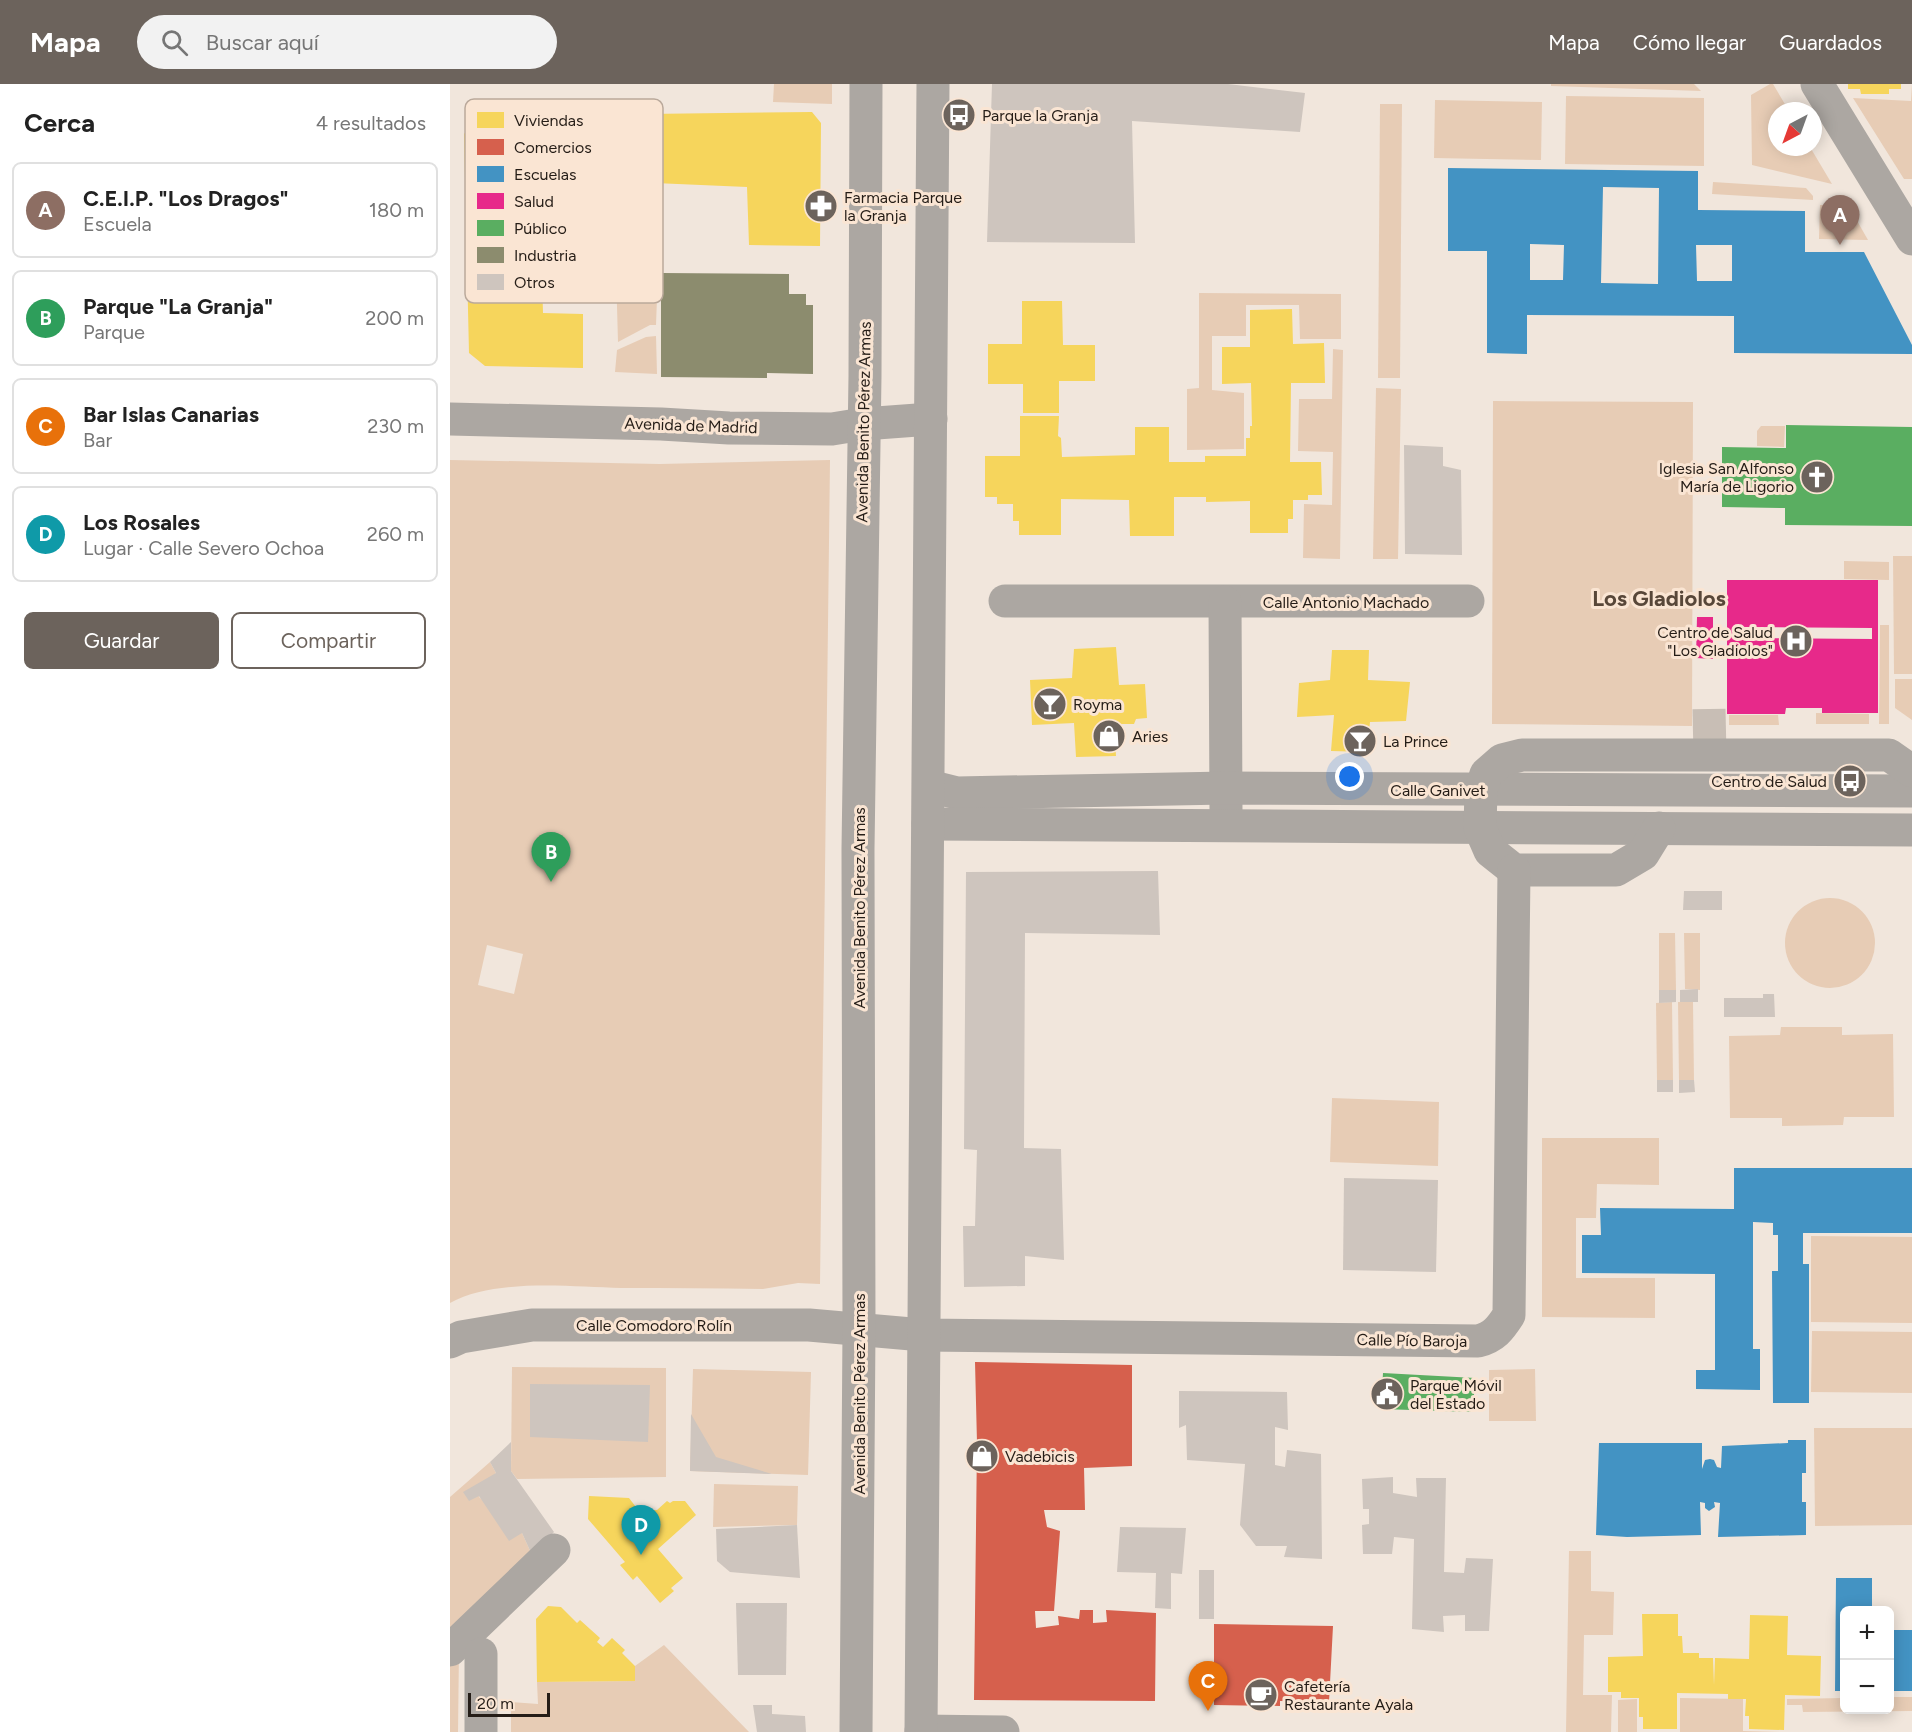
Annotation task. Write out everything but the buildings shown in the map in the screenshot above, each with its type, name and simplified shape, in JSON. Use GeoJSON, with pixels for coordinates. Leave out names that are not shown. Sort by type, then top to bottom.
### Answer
{"type":"FeatureCollection","features":[{"type":"Feature","properties":{"kind":"street","name":"Avenida Benito Pérez Armas"},"geometry":{"type":"LineString","coordinates":[[856,1732],[859,1329],[858,849],[866,84]]}},
{"type":"Feature","properties":{"kind":"street"},"geometry":{"type":"LineString","coordinates":[[933,84],[921,1732],[1003,1732]]}},
{"type":"Feature","properties":{"kind":"street"},"geometry":{"type":"LineString","coordinates":[[1817,84],[1912,239]]}},
{"type":"Feature","properties":{"kind":"street","name":"Avenida de Madrid"},"geometry":{"type":"LineString","coordinates":[[450,419],[796,429],[832,429],[863,424],[932,419]]}},
{"type":"Feature","properties":{"kind":"street","name":"Calle Antonio Machado"},"geometry":{"type":"LineString","coordinates":[[1005,601],[1468,601]]}},
{"type":"Feature","properties":{"kind":"street"},"geometry":{"type":"LineString","coordinates":[[1225,602],[1226,825]]}},
{"type":"Feature","properties":{"kind":"street"},"geometry":{"type":"LineString","coordinates":[[1659,828],[1644,854],[1616,870],[1514,870],[1490,852],[1480,828],[1481,790],[1486,774],[1502,760],[1522,755],[1889,755],[1912,771]]}},
{"type":"Feature","properties":{"kind":"street","name":"Calle Ganivet"},"geometry":{"type":"LineString","coordinates":[[929,786],[957,793],[1226,788],[1912,792]]}},
{"type":"Feature","properties":{"kind":"street"},"geometry":{"type":"LineString","coordinates":[[928,824],[1912,830]]}},
{"type":"Feature","properties":{"kind":"street","name":"Calle Pío Baroja"},"geometry":{"type":"LineString","coordinates":[[859,1329],[923,1335],[1478,1341],[1491,1338],[1502,1327],[1509,1315],[1514,870]]}},
{"type":"Feature","properties":{"kind":"street","name":"Calle Comodoro Rolín"},"geometry":{"type":"LineString","coordinates":[[450,1342],[461,1336],[532,1325],[809,1325],[859,1329]]}},
{"type":"Feature","properties":{"kind":"street"},"geometry":{"type":"LineString","coordinates":[[481,1732],[466,1652],[554,1550]]}},
{"type":"Feature","properties":{"kind":"shaded area"},"geometry":{"type":"Polygon","coordinates":[[[774,84],[832,84],[832,104],[773,102],[774,84]]]}},
{"type":"Feature","properties":{"kind":"shaded area"},"geometry":{"type":"Polygon","coordinates":[[[1551,84],[1694,84],[1701,91],[1551,86],[1551,84]]]}},
{"type":"Feature","properties":{"kind":"shaded area"},"geometry":{"type":"Polygon","coordinates":[[[1773,84],[1784,102],[1768,102],[1768,156],[1815,156],[1832,184],[1752,165],[1751,95],[1773,84]]]}},
{"type":"Feature","properties":{"kind":"shaded area"},"geometry":{"type":"Polygon","coordinates":[[[1912,84],[1912,179],[1904,179],[1853,98],[1911,101],[1912,84]]]}},
{"type":"Feature","properties":{"kind":"shaded area"},"geometry":{"type":"Polygon","coordinates":[[[1566,96],[1704,98],[1704,166],[1565,164],[1566,96]]]}},
{"type":"Feature","properties":{"kind":"shaded area"},"geometry":{"type":"Polygon","coordinates":[[[1435,100],[1542,102],[1541,160],[1434,158],[1435,100]]]}},
{"type":"Feature","properties":{"kind":"shaded area"},"geometry":{"type":"Polygon","coordinates":[[[1380,104],[1402,104],[1400,378],[1378,378],[1380,104]]]}},
{"type":"Feature","properties":{"kind":"shaded area"},"geometry":{"type":"Polygon","coordinates":[[[1713,182],[1806,188],[1813,196],[1813,200],[1712,194],[1713,182]]]}},
{"type":"Feature","properties":{"kind":"shaded area"},"geometry":{"type":"Polygon","coordinates":[[[1820,205],[1848,205],[1868,240],[1819,239],[1820,205]]]}},
{"type":"Feature","properties":{"kind":"shaded area"},"geometry":{"type":"Polygon","coordinates":[[[1199,293],[1341,294],[1341,339],[1300,339],[1299,305],[1246,305],[1246,336],[1212,336],[1212,390],[1244,393],[1244,449],[1187,450],[1187,389],[1199,388],[1199,293]]]}},
{"type":"Feature","properties":{"kind":"shaded area"},"geometry":{"type":"Polygon","coordinates":[[[617,303],[657,303],[656,325],[650,325],[618,342],[617,303]]]}},
{"type":"Feature","properties":{"kind":"shaded area"},"geometry":{"type":"Polygon","coordinates":[[[656,336],[657,374],[615,372],[617,350],[646,337],[656,336]]]}},
{"type":"Feature","properties":{"kind":"shaded area"},"geometry":{"type":"Polygon","coordinates":[[[1333,349],[1343,350],[1340,559],[1303,558],[1304,504],[1332,505],[1333,452],[1298,451],[1299,399],[1332,399],[1333,349]]]}},
{"type":"Feature","properties":{"kind":"shaded area"},"geometry":{"type":"Polygon","coordinates":[[[1376,388],[1401,389],[1398,559],[1373,559],[1376,388]]]}},
{"type":"Feature","properties":{"kind":"shaded area"},"geometry":{"type":"Polygon","coordinates":[[[1493,401],[1693,402],[1692,726],[1492,724],[1493,401]]]}},
{"type":"Feature","properties":{"kind":"shaded area","name":"Iglesia San Alfonso María de Ligorio"},"geometry":{"type":"Polygon","coordinates":[[[1761,426],[1785,426],[1784,447],[1757,446],[1757,431],[1761,426]]]}},
{"type":"Feature","properties":{"kind":"shaded area"},"geometry":{"type":"Polygon","coordinates":[[[450,460],[660,464],[830,460],[820,1284],[798,1283],[763,1289],[511,1287],[468,1295],[450,1303],[450,460]],[[487,945],[478,985],[514,994],[523,954],[487,945]]]}},
{"type":"Feature","properties":{"kind":"shaded area"},"geometry":{"type":"Polygon","coordinates":[[[1893,556],[1912,556],[1912,674],[1894,674],[1893,556]]]}},
{"type":"Feature","properties":{"kind":"shaded area"},"geometry":{"type":"Polygon","coordinates":[[[1844,561],[1889,562],[1889,580],[1844,579],[1844,561]]]}},
{"type":"Feature","properties":{"kind":"shaded area"},"geometry":{"type":"Polygon","coordinates":[[[1880,625],[1889,625],[1889,724],[1879,724],[1880,625]]]}},
{"type":"Feature","properties":{"kind":"shaded area"},"geometry":{"type":"Polygon","coordinates":[[[1895,679],[1912,679],[1912,720],[1895,708],[1895,679]]]}},
{"type":"Feature","properties":{"kind":"shaded area"},"geometry":{"type":"Polygon","coordinates":[[[1816,713],[1869,714],[1869,724],[1816,724],[1816,713]]]}},
{"type":"Feature","properties":{"kind":"shaded area"},"geometry":{"type":"Polygon","coordinates":[[[1729,715],[1778,715],[1779,725],[1729,725],[1729,715]]]}},
{"type":"Feature","properties":{"kind":"shaded area"},"geometry":{"type":"Polygon","coordinates":[[[1830,898],[1847,902],[1862,911],[1871,926],[1875,943],[1871,960],[1862,975],[1847,984],[1830,988],[1813,984],[1798,975],[1789,960],[1785,943],[1789,926],[1798,911],[1813,902],[1830,898]]]}},
{"type":"Feature","properties":{"kind":"shaded area"},"geometry":{"type":"Polygon","coordinates":[[[1659,933],[1675,933],[1676,990],[1659,990],[1659,933]]]}},
{"type":"Feature","properties":{"kind":"shaded area"},"geometry":{"type":"Polygon","coordinates":[[[1684,933],[1700,933],[1700,990],[1685,989],[1684,933]]]}},
{"type":"Feature","properties":{"kind":"shaded area"},"geometry":{"type":"Polygon","coordinates":[[[1672,1002],[1673,1080],[1657,1080],[1656,1003],[1672,1002]]]}},
{"type":"Feature","properties":{"kind":"shaded area"},"geometry":{"type":"Polygon","coordinates":[[[1678,1002],[1693,1002],[1694,1080],[1679,1080],[1678,1002]]]}},
{"type":"Feature","properties":{"kind":"shaded area"},"geometry":{"type":"Polygon","coordinates":[[[1781,1027],[1842,1027],[1842,1035],[1893,1034],[1894,1117],[1844,1117],[1843,1125],[1782,1126],[1782,1118],[1730,1118],[1729,1036],[1780,1035],[1781,1027]]]}},
{"type":"Feature","properties":{"kind":"shaded area"},"geometry":{"type":"Polygon","coordinates":[[[1332,1098],[1439,1102],[1438,1166],[1330,1162],[1332,1098]]]}},
{"type":"Feature","properties":{"kind":"shaded area"},"geometry":{"type":"Polygon","coordinates":[[[1542,1138],[1659,1138],[1659,1185],[1597,1184],[1596,1218],[1576,1218],[1576,1278],[1655,1278],[1655,1318],[1542,1317],[1542,1138]]]}},
{"type":"Feature","properties":{"kind":"shaded area"},"geometry":{"type":"Polygon","coordinates":[[[1811,1236],[1912,1237],[1912,1323],[1811,1322],[1811,1236]]]}},
{"type":"Feature","properties":{"kind":"shaded area"},"geometry":{"type":"Polygon","coordinates":[[[1812,1331],[1912,1332],[1912,1393],[1811,1392],[1812,1331]]]}},
{"type":"Feature","properties":{"kind":"shaded area"},"geometry":{"type":"Polygon","coordinates":[[[512,1367],[666,1368],[666,1477],[517,1479],[511,1471],[512,1367]]]}},
{"type":"Feature","properties":{"kind":"shaded area"},"geometry":{"type":"Polygon","coordinates":[[[693,1369],[811,1372],[808,1475],[690,1471],[693,1369]]]}},
{"type":"Feature","properties":{"kind":"shaded area"},"geometry":{"type":"Polygon","coordinates":[[[1535,1369],[1536,1421],[1489,1421],[1489,1370],[1535,1369]]]}},
{"type":"Feature","properties":{"kind":"shaded area"},"geometry":{"type":"Polygon","coordinates":[[[1814,1428],[1912,1428],[1912,1525],[1815,1526],[1814,1428]]]}},
{"type":"Feature","properties":{"kind":"shaded area"},"geometry":{"type":"Polygon","coordinates":[[[490,1462],[496,1473],[479,1497],[522,1533],[532,1555],[450,1630],[450,1497],[490,1462]]]}},
{"type":"Feature","properties":{"kind":"shaded area"},"geometry":{"type":"Polygon","coordinates":[[[714,1484],[798,1486],[797,1525],[713,1527],[714,1484]]]}},
{"type":"Feature","properties":{"kind":"shaded area"},"geometry":{"type":"Polygon","coordinates":[[[1569,1551],[1591,1551],[1591,1591],[1614,1592],[1613,1635],[1584,1635],[1583,1695],[1612,1695],[1611,1732],[1566,1732],[1569,1551]]]}},
{"type":"Feature","properties":{"kind":"shaded area"},"geometry":{"type":"Polygon","coordinates":[[[664,1645],[749,1732],[511,1732],[511,1702],[538,1704],[537,1682],[635,1681],[635,1666],[664,1645]]]}},
{"type":"Feature","properties":{"kind":"shaded area"},"geometry":{"type":"Polygon","coordinates":[[[459,1649],[458,1732],[450,1732],[450,1658],[459,1649]]]}},
{"type":"Feature","properties":{"kind":"shaded area"},"geometry":{"type":"Polygon","coordinates":[[[1894,1697],[1912,1697],[1912,1711],[1894,1711],[1894,1697]]]}},
{"type":"Feature","properties":{"kind":"shaded area"},"geometry":{"type":"Polygon","coordinates":[[[1680,1698],[1743,1699],[1743,1731],[1780,1732],[1680,1732],[1680,1698]]]}},
{"type":"Feature","properties":{"kind":"shaded area"},"geometry":{"type":"Polygon","coordinates":[[[1840,1698],[1840,1712],[1803,1712],[1802,1705],[1787,1705],[1787,1699],[1840,1698]]]}},
{"type":"Feature","properties":{"kind":"shaded area"},"geometry":{"type":"Polygon","coordinates":[[[1637,1699],[1637,1732],[1618,1732],[1618,1700],[1637,1699]]]}},
{"type":"Feature","properties":{"kind":"tunnel"},"geometry":{"type":"LineString","coordinates":[[1709,709],[1710,755]]}},
{"type":"Feature","properties":{"kind":"place","name":"Parque la Granja"},"geometry":{"type":"Point","coordinates":[959,115]}},
{"type":"Feature","properties":{"kind":"place","name":"Farmacia Parque la Granja"},"geometry":{"type":"Point","coordinates":[821,206]}},
{"type":"Feature","properties":{"kind":"place","name":"C.E.I.P. \"Los Dragos\""},"geometry":{"type":"Point","coordinates":[1840,245]}},
{"type":"Feature","properties":{"kind":"place","name":"Iglesia San Alfonso María de Ligorio"},"geometry":{"type":"Point","coordinates":[1817,477]}},
{"type":"Feature","properties":{"kind":"place","name":"Centro de Salud \"Los Gladiolos\""},"geometry":{"type":"Point","coordinates":[1796,641]}},
{"type":"Feature","properties":{"kind":"place","name":"Royma"},"geometry":{"type":"Point","coordinates":[1050,704]}},
{"type":"Feature","properties":{"kind":"place","name":"Aries"},"geometry":{"type":"Point","coordinates":[1109,736]}},
{"type":"Feature","properties":{"kind":"place","name":"La Prince"},"geometry":{"type":"Point","coordinates":[1360,741]}},
{"type":"Feature","properties":{"kind":"place","name":"Centro de Salud"},"geometry":{"type":"Point","coordinates":[1850,781]}},
{"type":"Feature","properties":{"kind":"place","name":"Parque \"La Granja\""},"geometry":{"type":"Point","coordinates":[551,882]}},
{"type":"Feature","properties":{"kind":"place","name":"Parque Móvil del Estado"},"geometry":{"type":"Point","coordinates":[1387,1394]}},
{"type":"Feature","properties":{"kind":"place","name":"Vadebicis"},"geometry":{"type":"Point","coordinates":[982,1456]}},
{"type":"Feature","properties":{"kind":"place","name":"Los Rosales"},"geometry":{"type":"Point","coordinates":[641,1555]}},
{"type":"Feature","properties":{"kind":"place","name":"Cafetería Restaurante Ayala"},"geometry":{"type":"Point","coordinates":[1261,1695]}},
{"type":"Feature","properties":{"kind":"place","name":"Bar Islas Canarias"},"geometry":{"type":"Point","coordinates":[1208,1711]}},
{"type":"Feature","properties":{"kind":"district","name":"Los Gladiolos"},"geometry":{"type":"Point","coordinates":[1659,598]}}]}
